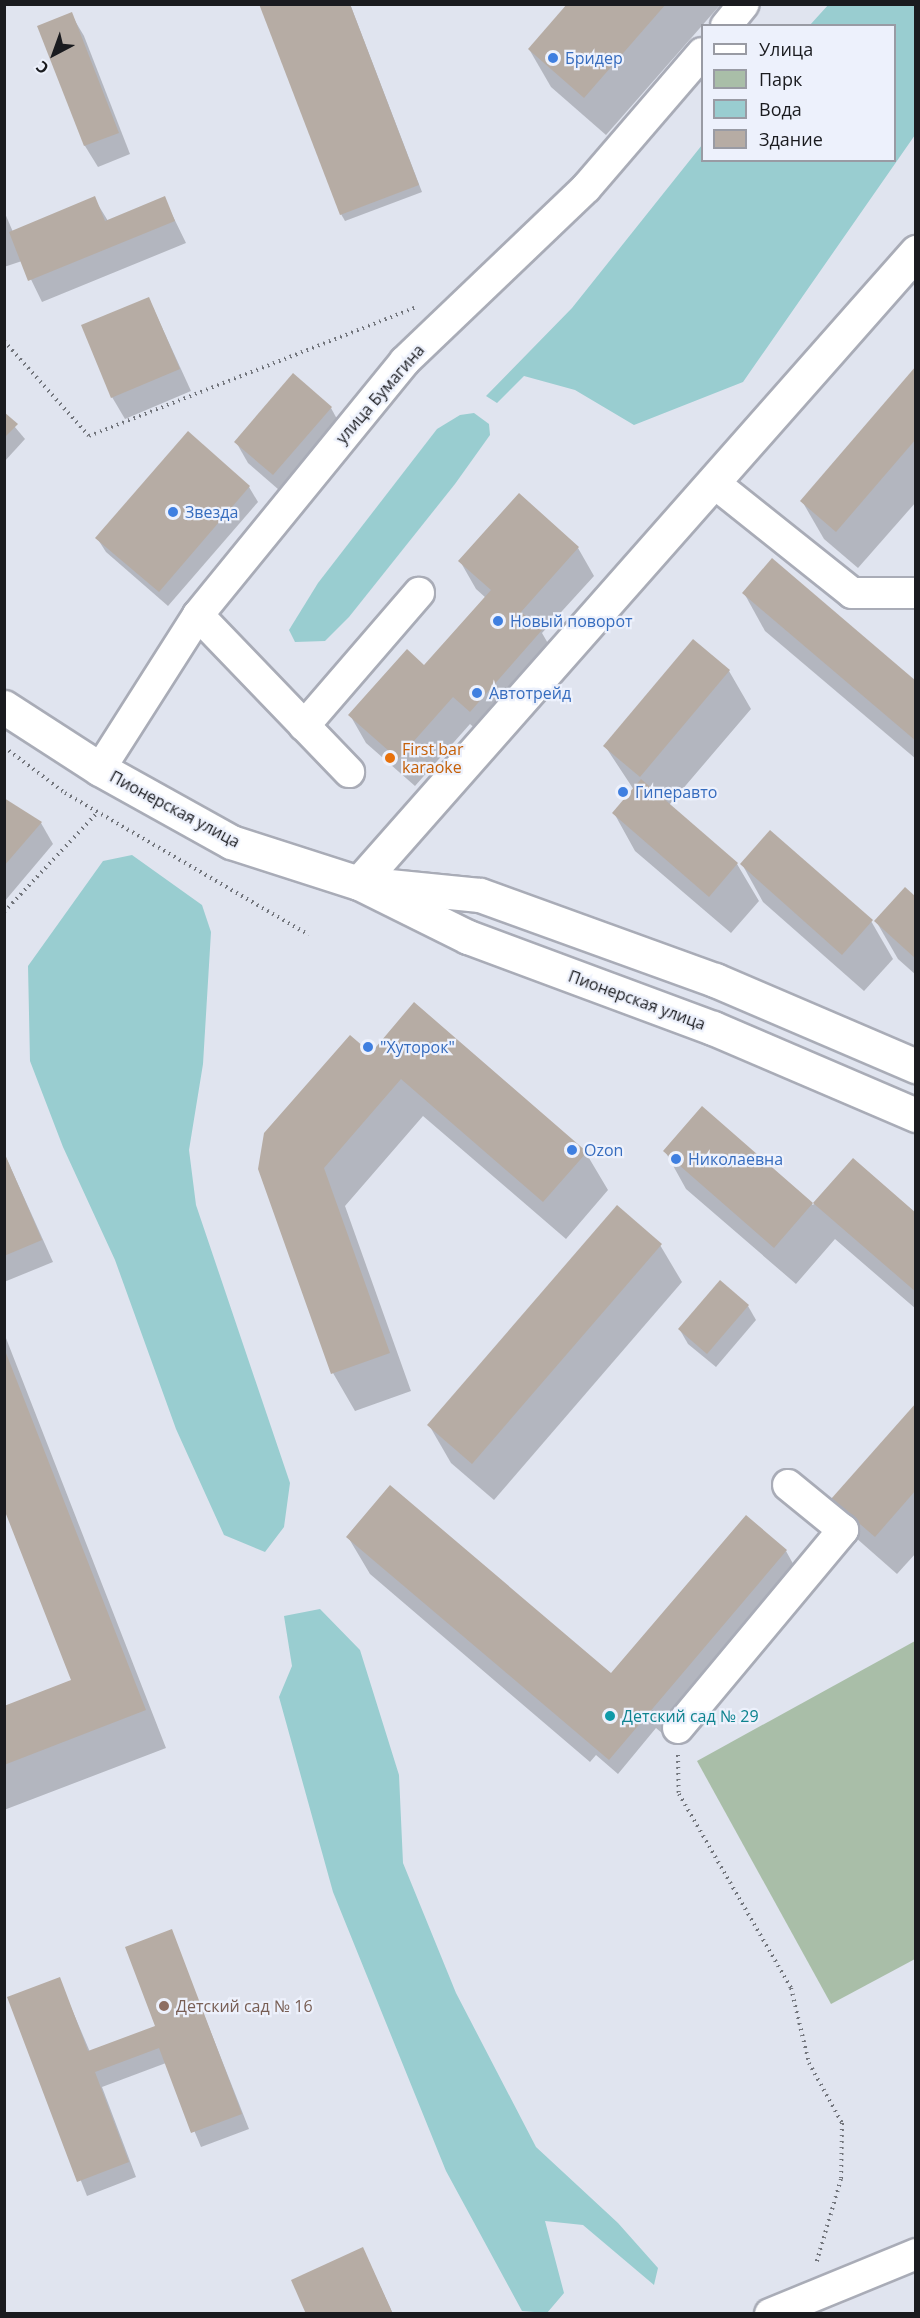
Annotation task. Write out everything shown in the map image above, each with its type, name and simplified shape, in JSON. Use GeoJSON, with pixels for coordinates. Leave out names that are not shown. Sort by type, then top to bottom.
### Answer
{"type":"FeatureCollection","features":[{"type":"Feature","properties":{"kind":"main road"},"geometry":{"type":"LineString","coordinates":[[359,883],[915,252]]}},
{"type":"Feature","properties":{"kind":"main road","name":"Пионерская улица"},"geometry":{"type":"LineString","coordinates":[[4,707],[100,769],[231,842],[359,883],[468,937],[713,1028],[915,1115]]}},
{"type":"Feature","properties":{"kind":"main road","name":"Пионерская улица"},"geometry":{"type":"LineString","coordinates":[[359,883],[480,895],[715,980],[915,1066]]}},
{"type":"Feature","properties":{"kind":"street"},"geometry":{"type":"LineString","coordinates":[[728,24],[744,4]]}},
{"type":"Feature","properties":{"kind":"street","name":"улица Бумагина"},"geometry":{"type":"LineString","coordinates":[[100,769],[198,615],[405,360],[586,188],[701,54]]}},
{"type":"Feature","properties":{"kind":"street"},"geometry":{"type":"LineString","coordinates":[[713,482],[852,592],[915,593]]}},
{"type":"Feature","properties":{"kind":"street"},"geometry":{"type":"LineString","coordinates":[[304,726],[419,593]]}},
{"type":"Feature","properties":{"kind":"street"},"geometry":{"type":"LineString","coordinates":[[198,615],[349,772]]}},
{"type":"Feature","properties":{"kind":"street"},"geometry":{"type":"LineString","coordinates":[[678,1728],[843,1530],[788,1485]]}},
{"type":"Feature","properties":{"kind":"street"},"geometry":{"type":"LineString","coordinates":[[770,2313],[915,2253]]}},
{"type":"Feature","properties":{"kind":"path"},"geometry":{"type":"LineString","coordinates":[[4,341],[89,436],[420,306]]}},
{"type":"Feature","properties":{"kind":"path"},"geometry":{"type":"LineString","coordinates":[[4,747],[65,793],[309,935]]}},
{"type":"Feature","properties":{"kind":"path"},"geometry":{"type":"LineString","coordinates":[[4,912],[98,812]]}},
{"type":"Feature","properties":{"kind":"path"},"geometry":{"type":"LineString","coordinates":[[678,1728],[679,1794],[791,1988],[809,2063],[843,2123],[841,2179],[806,2298]]}},
{"type":"Feature","properties":{"kind":"green space"},"geometry":{"type":"Polygon","coordinates":[[[915,1641],[915,1959],[831,2004],[697,1761],[915,1641]]]}},
{"type":"Feature","properties":{"kind":"water"},"geometry":{"type":"Polygon","coordinates":[[[829,4],[915,5],[915,135],[743,382],[634,425],[575,390],[524,376],[497,403],[486,396],[572,308],[701,146],[701,162],[896,162],[896,24],[811,24],[829,4]]]}},
{"type":"Feature","properties":{"kind":"water"},"geometry":{"type":"Polygon","coordinates":[[[474,413],[489,424],[490,435],[455,484],[349,617],[325,641],[295,642],[289,630],[318,583],[437,429],[460,415],[474,413]]]}},
{"type":"Feature","properties":{"kind":"water"},"geometry":{"type":"Polygon","coordinates":[[[132,855],[202,905],[211,932],[203,1064],[189,1150],[196,1205],[290,1483],[284,1527],[265,1552],[224,1535],[176,1429],[115,1260],[63,1147],[30,1061],[28,966],[103,861],[132,855]]]}},
{"type":"Feature","properties":{"kind":"water"},"geometry":{"type":"Polygon","coordinates":[[[320,1609],[360,1650],[399,1775],[403,1863],[456,1993],[536,2147],[618,2223],[658,2268],[654,2285],[583,2225],[545,2221],[564,2293],[547,2313],[522,2311],[446,2171],[333,1892],[279,1697],[292,1666],[284,1616],[320,1609]]]}},
{"type":"Feature","properties":{"kind":"building"},"geometry":{"type":"Polygon","coordinates":[[[259,4],[350,4],[419,185],[340,215],[259,4]]]}},
{"type":"Feature","properties":{"kind":"building"},"geometry":{"type":"Polygon","coordinates":[[[567,4],[666,4],[584,98],[528,49],[567,4]]]}},
{"type":"Feature","properties":{"kind":"building"},"geometry":{"type":"Polygon","coordinates":[[[72,12],[119,133],[84,146],[37,26],[72,12]]]}},
{"type":"Feature","properties":{"kind":"building"},"geometry":{"type":"Polygon","coordinates":[[[95,196],[105,221],[165,196],[175,221],[28,281],[9,232],[95,196]]]}},
{"type":"Feature","properties":{"kind":"building"},"geometry":{"type":"Polygon","coordinates":[[[149,297],[180,369],[111,398],[81,325],[149,297]]]}},
{"type":"Feature","properties":{"kind":"building"},"geometry":{"type":"Polygon","coordinates":[[[916,366],[916,439],[836,532],[800,501],[916,366]]]}},
{"type":"Feature","properties":{"kind":"building"},"geometry":{"type":"Polygon","coordinates":[[[293,373],[332,407],[273,475],[234,442],[293,373]]]}},
{"type":"Feature","properties":{"kind":"building"},"geometry":{"type":"Polygon","coordinates":[[[4,412],[18,424],[4,438],[4,412]]]}},
{"type":"Feature","properties":{"kind":"building","name":"Звезда"},"geometry":{"type":"Polygon","coordinates":[[[188,431],[250,486],[159,592],[95,538],[188,431]]]}},
{"type":"Feature","properties":{"kind":"building","name":"Новый поворот"},"geometry":{"type":"Polygon","coordinates":[[[519,493],[579,547],[521,612],[542,630],[470,712],[453,697],[398,759],[348,715],[407,649],[424,665],[491,590],[458,561],[519,493]]]}},
{"type":"Feature","properties":{"kind":"building"},"geometry":{"type":"Polygon","coordinates":[[[772,558],[916,681],[916,741],[742,593],[772,558]]]}},
{"type":"Feature","properties":{"kind":"building"},"geometry":{"type":"Polygon","coordinates":[[[693,639],[730,670],[640,777],[603,746],[693,639]]]}},
{"type":"Feature","properties":{"kind":"building"},"geometry":{"type":"Polygon","coordinates":[[[641,779],[738,863],[709,897],[612,813],[641,779]]]}},
{"type":"Feature","properties":{"kind":"building"},"geometry":{"type":"Polygon","coordinates":[[[4,798],[42,822],[4,866],[4,798]]]}},
{"type":"Feature","properties":{"kind":"building"},"geometry":{"type":"Polygon","coordinates":[[[770,830],[873,920],[842,955],[740,864],[770,830]]]}},
{"type":"Feature","properties":{"kind":"building"},"geometry":{"type":"Polygon","coordinates":[[[905,887],[916,897],[916,959],[874,921],[905,887]]]}},
{"type":"Feature","properties":{"kind":"building"},"geometry":{"type":"Polygon","coordinates":[[[414,1002],[587,1152],[543,1202],[401,1079],[324,1168],[390,1353],[331,1374],[258,1169],[264,1133],[350,1035],[371,1053],[414,1002]]]}},
{"type":"Feature","properties":{"kind":"building"},"geometry":{"type":"Polygon","coordinates":[[[702,1106],[813,1203],[774,1248],[663,1151],[702,1106]]]}},
{"type":"Feature","properties":{"kind":"building"},"geometry":{"type":"Polygon","coordinates":[[[4,1152],[42,1240],[4,1256],[4,1152]]]}},
{"type":"Feature","properties":{"kind":"building"},"geometry":{"type":"Polygon","coordinates":[[[853,1158],[916,1213],[916,1292],[813,1203],[853,1158]]]}},
{"type":"Feature","properties":{"kind":"building"},"geometry":{"type":"Polygon","coordinates":[[[617,1205],[662,1244],[472,1464],[427,1425],[617,1205]]]}},
{"type":"Feature","properties":{"kind":"building"},"geometry":{"type":"Polygon","coordinates":[[[720,1280],[749,1305],[707,1354],[678,1329],[720,1280]]]}},
{"type":"Feature","properties":{"kind":"building"},"geometry":{"type":"Polygon","coordinates":[[[4,1348],[146,1710],[4,1765],[4,1706],[71,1680],[4,1509],[4,1348]]]}},
{"type":"Feature","properties":{"kind":"building"},"geometry":{"type":"Polygon","coordinates":[[[916,1403],[916,1490],[875,1537],[831,1499],[916,1403]]]}},
{"type":"Feature","properties":{"kind":"building"},"geometry":{"type":"Polygon","coordinates":[[[390,1485],[611,1673],[746,1515],[787,1550],[609,1760],[346,1537],[390,1485]]]}},
{"type":"Feature","properties":{"kind":"building"},"geometry":{"type":"Polygon","coordinates":[[[172,1929],[242,2114],[191,2133],[159,2048],[95,2072],[129,2162],[77,2182],[7,1997],[60,1977],[88,2051],[155,2026],[125,1947],[172,1929]]]}},
{"type":"Feature","properties":{"kind":"building"},"geometry":{"type":"Polygon","coordinates":[[[363,2247],[393,2314],[306,2314],[291,2280],[363,2247]]]}},
{"type":"Feature","properties":{"kind":"place","name":"Бридер"},"geometry":{"type":"Point","coordinates":[553,58]}},
{"type":"Feature","properties":{"kind":"place","name":"Звезда"},"geometry":{"type":"Point","coordinates":[173,512]}},
{"type":"Feature","properties":{"kind":"place","name":"Новый поворот"},"geometry":{"type":"Point","coordinates":[498,621]}},
{"type":"Feature","properties":{"kind":"place","name":"Автотрейд"},"geometry":{"type":"Point","coordinates":[477,693]}},
{"type":"Feature","properties":{"kind":"place","name":"First bar karaoke"},"geometry":{"type":"Point","coordinates":[390,758]}},
{"type":"Feature","properties":{"kind":"place","name":"Гиперавто"},"geometry":{"type":"Point","coordinates":[623,792]}},
{"type":"Feature","properties":{"kind":"place","name":"\"Хуторок\""},"geometry":{"type":"Point","coordinates":[368,1047]}},
{"type":"Feature","properties":{"kind":"place","name":"Ozon"},"geometry":{"type":"Point","coordinates":[572,1150]}},
{"type":"Feature","properties":{"kind":"place","name":"Николаевна"},"geometry":{"type":"Point","coordinates":[676,1159]}},
{"type":"Feature","properties":{"kind":"place","name":"Детский сад № 29"},"geometry":{"type":"Point","coordinates":[610,1716]}},
{"type":"Feature","properties":{"kind":"place","name":"Детский сад № 16"},"geometry":{"type":"Point","coordinates":[164,2006]}}]}
